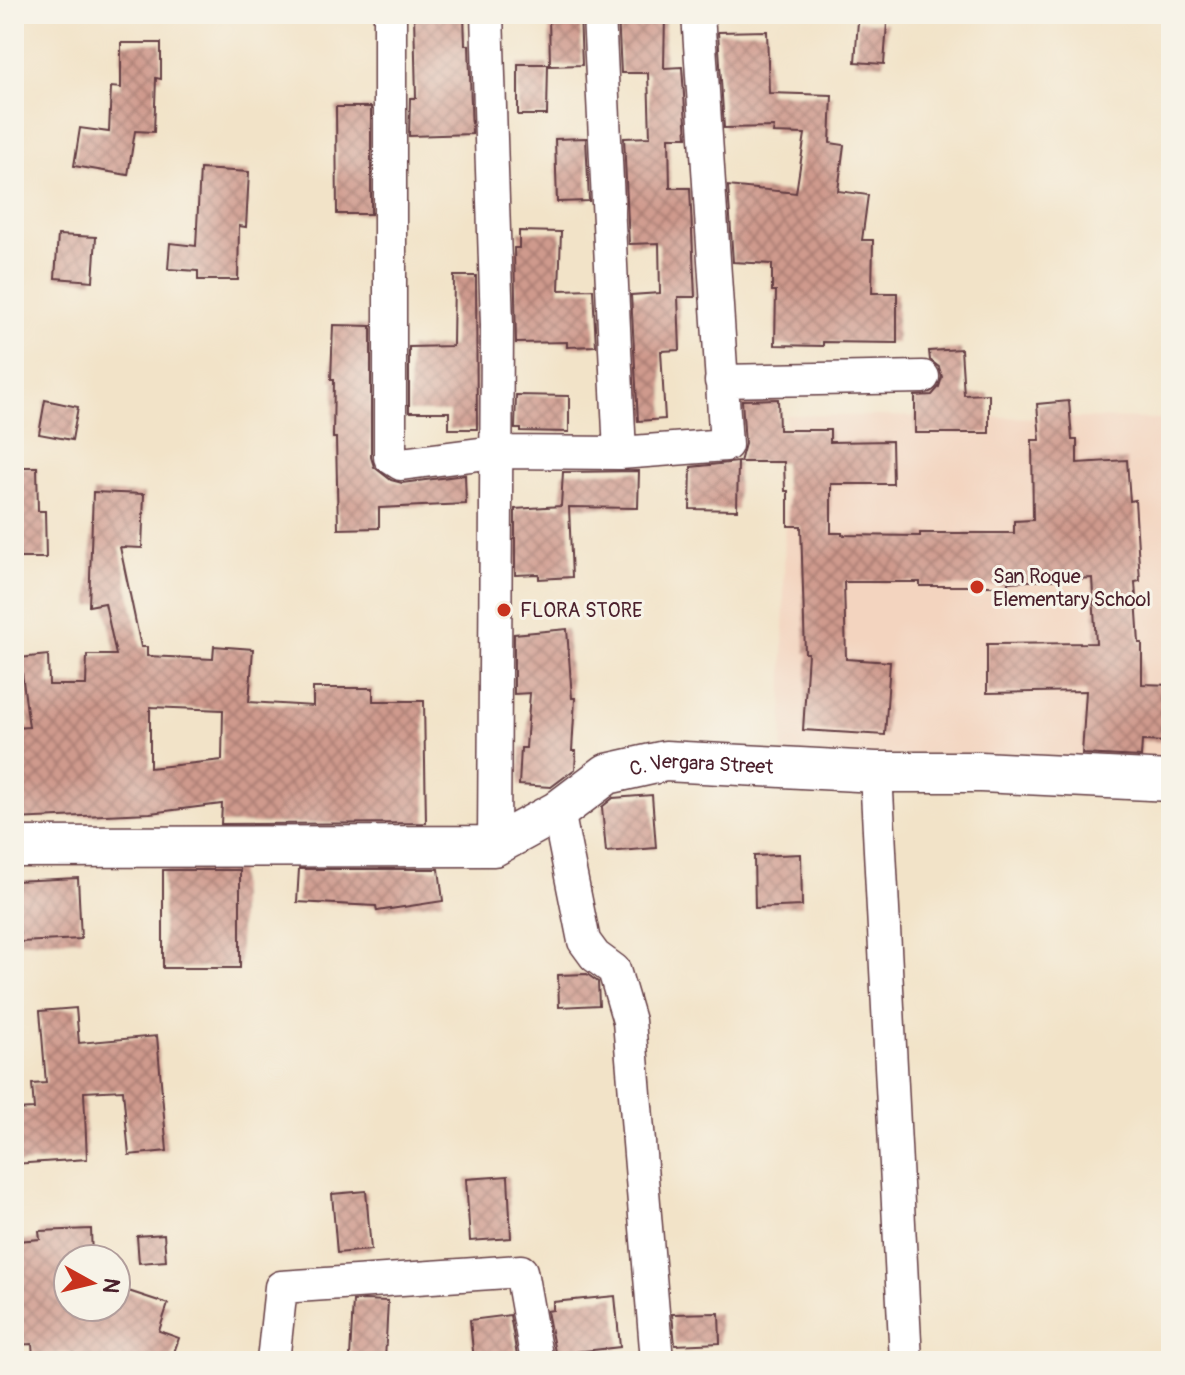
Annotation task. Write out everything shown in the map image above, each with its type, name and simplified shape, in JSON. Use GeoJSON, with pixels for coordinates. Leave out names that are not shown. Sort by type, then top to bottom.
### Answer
{"type":"FeatureCollection","features":[{"type":"Feature","properties":{"kind":"street"},"geometry":{"type":"LineString","coordinates":[[390,14],[390,457],[401,464],[495,452],[620,453],[726,445],[698,14]]}},
{"type":"Feature","properties":{"kind":"street"},"geometry":{"type":"LineString","coordinates":[[487,14],[497,325],[494,846]]}},
{"type":"Feature","properties":{"kind":"street"},"geometry":{"type":"LineString","coordinates":[[599,14],[620,453]]}},
{"type":"Feature","properties":{"kind":"street"},"geometry":{"type":"LineString","coordinates":[[721,381],[923,377]]}},
{"type":"Feature","properties":{"kind":"street","name":"C. Vergara Street"},"geometry":{"type":"LineString","coordinates":[[14,847],[494,846],[558,811],[607,774],[665,761],[876,772],[981,772],[1171,781]]}},
{"type":"Feature","properties":{"kind":"street"},"geometry":{"type":"LineString","coordinates":[[876,772],[906,1361]]}},
{"type":"Feature","properties":{"kind":"street"},"geometry":{"type":"LineString","coordinates":[[558,811],[584,941],[595,956],[614,970],[629,1021],[657,1361]]}},
{"type":"Feature","properties":{"kind":"street"},"geometry":{"type":"LineString","coordinates":[[273,1361],[281,1287],[521,1271],[537,1361]]}},
{"type":"Feature","properties":{"kind":"shaded area","name":"San Roque Elementary School"},"geometry":{"type":"Polygon","coordinates":[[[786,415],[1171,419],[1171,759],[782,755],[786,415]]]}},
{"type":"Feature","properties":{"kind":"building"},"geometry":{"type":"Polygon","coordinates":[[[414,14],[464,14],[465,45],[469,45],[472,134],[409,136],[410,98],[416,98],[414,14]]]}},
{"type":"Feature","properties":{"kind":"building"},"geometry":{"type":"Polygon","coordinates":[[[549,14],[580,14],[582,65],[550,66],[549,14]]]}},
{"type":"Feature","properties":{"kind":"building"},"geometry":{"type":"Polygon","coordinates":[[[618,14],[665,14],[664,68],[682,67],[687,137],[669,137],[670,188],[690,188],[695,297],[678,297],[680,350],[661,351],[665,419],[638,421],[631,295],[660,293],[659,243],[629,244],[624,138],[650,137],[648,73],[621,73],[618,14]]]}},
{"type":"Feature","properties":{"kind":"building"},"geometry":{"type":"Polygon","coordinates":[[[858,21],[887,23],[884,64],[855,62],[858,21]]]}},
{"type":"Feature","properties":{"kind":"building"},"geometry":{"type":"Polygon","coordinates":[[[767,31],[769,93],[832,95],[830,143],[844,145],[838,191],[868,195],[862,240],[873,240],[872,293],[897,293],[897,343],[775,345],[776,291],[772,291],[772,264],[733,262],[728,186],[796,193],[805,134],[773,133],[774,127],[724,128],[718,32],[767,31]]]}},
{"type":"Feature","properties":{"kind":"building"},"geometry":{"type":"Polygon","coordinates":[[[121,43],[161,43],[161,79],[156,78],[154,132],[135,131],[128,175],[74,166],[80,128],[109,132],[111,87],[121,88],[121,43]]]}},
{"type":"Feature","properties":{"kind":"building"},"geometry":{"type":"Polygon","coordinates":[[[518,64],[548,64],[547,115],[518,115],[518,64]]]}},
{"type":"Feature","properties":{"kind":"building"},"geometry":{"type":"Polygon","coordinates":[[[336,107],[371,107],[371,214],[337,214],[336,107]]]}},
{"type":"Feature","properties":{"kind":"building"},"geometry":{"type":"Polygon","coordinates":[[[586,138],[589,201],[557,202],[555,139],[586,138]]]}},
{"type":"Feature","properties":{"kind":"building"},"geometry":{"type":"Polygon","coordinates":[[[200,169],[249,172],[246,227],[239,226],[238,280],[198,280],[198,271],[168,269],[170,243],[196,246],[200,169]]]}},
{"type":"Feature","properties":{"kind":"building"},"geometry":{"type":"Polygon","coordinates":[[[519,231],[561,232],[559,290],[593,289],[596,346],[567,347],[567,342],[516,343],[514,248],[519,248],[519,231]]]}},
{"type":"Feature","properties":{"kind":"building"},"geometry":{"type":"Polygon","coordinates":[[[58,235],[96,237],[93,281],[55,278],[58,235]]]}},
{"type":"Feature","properties":{"kind":"building"},"geometry":{"type":"Polygon","coordinates":[[[454,276],[476,276],[477,429],[449,429],[449,412],[409,412],[409,347],[453,346],[454,276]]]}},
{"type":"Feature","properties":{"kind":"building"},"geometry":{"type":"Polygon","coordinates":[[[333,325],[371,326],[371,457],[374,467],[391,480],[402,483],[465,475],[466,504],[379,508],[379,528],[338,529],[336,438],[333,438],[334,380],[331,380],[333,325]]]}},
{"type":"Feature","properties":{"kind":"building"},"geometry":{"type":"Polygon","coordinates":[[[961,349],[964,395],[989,394],[989,433],[915,433],[915,396],[932,395],[942,377],[939,367],[930,360],[929,351],[961,349]]]}},
{"type":"Feature","properties":{"kind":"building"},"geometry":{"type":"Polygon","coordinates":[[[516,395],[569,396],[569,432],[515,429],[516,395]]]}},
{"type":"Feature","properties":{"kind":"building"},"geometry":{"type":"Polygon","coordinates":[[[778,399],[779,430],[830,430],[830,442],[892,441],[893,484],[831,484],[831,533],[920,536],[920,533],[1014,533],[1014,521],[1033,520],[1032,440],[1040,440],[1037,404],[1069,401],[1072,440],[1077,440],[1077,463],[1127,460],[1130,501],[1135,500],[1140,581],[1135,582],[1139,643],[1142,643],[1142,684],[1171,685],[1171,742],[1142,741],[1141,757],[1082,754],[1086,691],[987,693],[987,644],[1096,643],[1092,578],[1008,582],[1008,586],[844,582],[846,659],[890,662],[885,735],[803,730],[808,653],[805,653],[801,526],[788,526],[784,462],[740,462],[745,444],[742,400],[778,399]]]}},
{"type":"Feature","properties":{"kind":"building"},"geometry":{"type":"Polygon","coordinates":[[[45,400],[78,407],[72,440],[39,434],[45,400]]]}},
{"type":"Feature","properties":{"kind":"building"},"geometry":{"type":"Polygon","coordinates":[[[738,462],[737,510],[690,509],[691,467],[738,462]]]}},
{"type":"Feature","properties":{"kind":"building"},"geometry":{"type":"Polygon","coordinates":[[[14,467],[37,467],[38,511],[45,511],[46,558],[14,558],[14,467]]]}},
{"type":"Feature","properties":{"kind":"building"},"geometry":{"type":"Polygon","coordinates":[[[639,471],[638,508],[569,507],[572,577],[539,579],[539,574],[515,575],[515,509],[561,506],[563,472],[639,471]]]}},
{"type":"Feature","properties":{"kind":"building"},"geometry":{"type":"Polygon","coordinates":[[[93,492],[144,494],[142,548],[120,547],[141,647],[147,647],[147,656],[213,659],[214,646],[253,649],[249,702],[313,706],[313,688],[373,688],[373,701],[424,701],[426,823],[221,824],[222,804],[150,813],[14,819],[14,728],[29,727],[20,658],[48,655],[49,685],[86,685],[87,655],[116,655],[105,603],[89,606],[93,492]],[[150,707],[150,768],[222,760],[223,710],[150,707]]]}},
{"type":"Feature","properties":{"kind":"building"},"geometry":{"type":"Polygon","coordinates":[[[567,629],[572,698],[575,698],[572,751],[576,751],[575,769],[551,787],[519,785],[521,748],[526,748],[530,693],[514,694],[514,634],[567,629]]]}},
{"type":"Feature","properties":{"kind":"building"},"geometry":{"type":"Polygon","coordinates":[[[652,795],[656,848],[606,852],[602,807],[613,798],[652,795]]]}},
{"type":"Feature","properties":{"kind":"building"},"geometry":{"type":"Polygon","coordinates":[[[801,854],[802,906],[755,908],[754,856],[801,854]]]}},
{"type":"Feature","properties":{"kind":"building"},"geometry":{"type":"Polygon","coordinates":[[[299,869],[439,869],[443,901],[377,911],[376,906],[297,902],[299,869]]]}},
{"type":"Feature","properties":{"kind":"building"},"geometry":{"type":"Polygon","coordinates":[[[163,870],[240,870],[240,968],[163,968],[163,870]]]}},
{"type":"Feature","properties":{"kind":"building"},"geometry":{"type":"Polygon","coordinates":[[[78,878],[81,939],[20,942],[19,929],[14,929],[14,881],[78,878]]]}},
{"type":"Feature","properties":{"kind":"building"},"geometry":{"type":"Polygon","coordinates":[[[587,974],[598,982],[599,1005],[559,1007],[558,975],[587,974]]]}},
{"type":"Feature","properties":{"kind":"building"},"geometry":{"type":"Polygon","coordinates":[[[76,1008],[79,1043],[157,1036],[167,1151],[129,1155],[123,1090],[84,1092],[87,1159],[14,1164],[14,1110],[34,1109],[32,1084],[46,1083],[40,1011],[76,1008]]]}},
{"type":"Feature","properties":{"kind":"building"},"geometry":{"type":"Polygon","coordinates":[[[508,1176],[511,1238],[470,1241],[466,1179],[508,1176]]]}},
{"type":"Feature","properties":{"kind":"building"},"geometry":{"type":"Polygon","coordinates":[[[366,1191],[371,1250],[337,1253],[332,1194],[366,1191]]]}},
{"type":"Feature","properties":{"kind":"building"},"geometry":{"type":"Polygon","coordinates":[[[91,1229],[91,1243],[52,1243],[52,1323],[132,1323],[132,1292],[168,1304],[159,1331],[179,1338],[171,1361],[97,1361],[72,1353],[33,1356],[32,1344],[14,1345],[14,1265],[19,1265],[18,1241],[40,1239],[39,1231],[91,1229]]]}},
{"type":"Feature","properties":{"kind":"building"},"geometry":{"type":"Polygon","coordinates":[[[164,1234],[166,1261],[139,1263],[137,1236],[164,1234]]]}},
{"type":"Feature","properties":{"kind":"building"},"geometry":{"type":"Polygon","coordinates":[[[615,1296],[620,1347],[555,1352],[547,1311],[553,1310],[553,1302],[615,1296]]]}},
{"type":"Feature","properties":{"kind":"building"},"geometry":{"type":"Polygon","coordinates":[[[353,1301],[388,1301],[385,1360],[350,1358],[353,1301]]]}},
{"type":"Feature","properties":{"kind":"building"},"geometry":{"type":"Polygon","coordinates":[[[719,1313],[720,1343],[675,1345],[672,1314],[719,1313]]]}},
{"type":"Feature","properties":{"kind":"building"},"geometry":{"type":"Polygon","coordinates":[[[510,1315],[517,1356],[474,1361],[470,1320],[510,1315]]]}},
{"type":"Feature","properties":{"kind":"place","name":"San Roque Elementary School"},"geometry":{"type":"Point","coordinates":[977,587]}},
{"type":"Feature","properties":{"kind":"place","name":"FLORA STORE"},"geometry":{"type":"Point","coordinates":[504,610]}}]}
